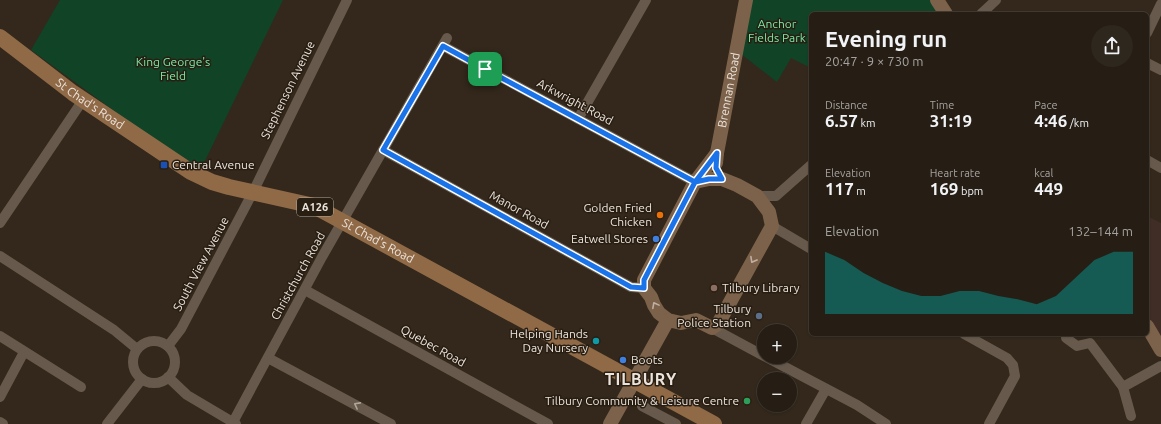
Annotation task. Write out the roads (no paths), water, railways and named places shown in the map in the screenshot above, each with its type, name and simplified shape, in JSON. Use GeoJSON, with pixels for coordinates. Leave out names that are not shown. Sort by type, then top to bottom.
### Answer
{"type":"FeatureCollection","features":[{"type":"Feature","properties":{"kind":"main road","name":"St Chad's Road"},"geometry":{"type":"LineString","coordinates":[[2,43],[83,100],[191,172],[217,184],[314,206],[634,381]]}},
{"type":"Feature","properties":{"kind":"main road","name":"A126"},"geometry":{"type":"LineString","coordinates":[[634,381],[714,424]]}},
{"type":"Feature","properties":{"kind":"street","name":"Stephenson Avenue"},"geometry":{"type":"LineString","coordinates":[[253,192],[347,0]]}},
{"type":"Feature","properties":{"kind":"street"},"geometry":{"type":"LineString","coordinates":[[578,119],[644,0]]}},
{"type":"Feature","properties":{"kind":"street","name":"Brennan Road"},"geometry":{"type":"LineString","coordinates":[[722,179],[716,168],[717,153],[746,0]]}},
{"type":"Feature","properties":{"kind":"street"},"geometry":{"type":"LineString","coordinates":[[937,0],[945,12]]}},
{"type":"Feature","properties":{"kind":"street"},"geometry":{"type":"LineString","coordinates":[[983,12],[996,0]]}},
{"type":"Feature","properties":{"kind":"street"},"geometry":{"type":"LineString","coordinates":[[1149,30],[1161,4]]}},
{"type":"Feature","properties":{"kind":"street","name":"Arkwright Road"},"geometry":{"type":"LineString","coordinates":[[445,42],[578,119],[695,182]]}},
{"type":"Feature","properties":{"kind":"street","name":"Christchurch Road"},"geometry":{"type":"LineString","coordinates":[[234,423],[343,221],[445,42]]}},
{"type":"Feature","properties":{"kind":"street"},"geometry":{"type":"LineString","coordinates":[[1149,64],[1161,70]]}},
{"type":"Feature","properties":{"kind":"street"},"geometry":{"type":"LineString","coordinates":[[0,223],[83,100]]}},
{"type":"Feature","properties":{"kind":"street","name":"Manor Road"},"geometry":{"type":"LineString","coordinates":[[383,150],[631,287],[644,288]]}},
{"type":"Feature","properties":{"kind":"street"},"geometry":{"type":"LineString","coordinates":[[717,153],[695,182],[644,280],[644,288],[651,297],[659,313],[668,320],[681,323],[696,320],[757,352]]}},
{"type":"Feature","properties":{"kind":"street"},"geometry":{"type":"LineString","coordinates":[[1149,161],[1161,168]]}},
{"type":"Feature","properties":{"kind":"street"},"geometry":{"type":"LineString","coordinates":[[712,328],[718,324],[771,221],[772,205],[776,196],[809,167]]}},
{"type":"Feature","properties":{"kind":"street"},"geometry":{"type":"LineString","coordinates":[[695,182],[709,179],[722,179],[757,196],[769,212],[771,221],[809,248]]}},
{"type":"Feature","properties":{"kind":"street","name":"South View Avenue"},"geometry":{"type":"LineString","coordinates":[[168,346],[181,329],[253,192]]}},
{"type":"Feature","properties":{"kind":"street"},"geometry":{"type":"LineString","coordinates":[[757,196],[776,196]]}},
{"type":"Feature","properties":{"kind":"street"},"geometry":{"type":"LineString","coordinates":[[0,256],[114,330],[137,349]]}},
{"type":"Feature","properties":{"kind":"street","name":"Quebec Road"},"geometry":{"type":"LineString","coordinates":[[305,290],[548,424]]}},
{"type":"Feature","properties":{"kind":"street"},"geometry":{"type":"LineString","coordinates":[[610,424],[668,320]]}},
{"type":"Feature","properties":{"kind":"street"},"geometry":{"type":"LineString","coordinates":[[1149,329],[1161,350]]}},
{"type":"Feature","properties":{"kind":"street"},"geometry":{"type":"LineString","coordinates":[[0,336],[81,387]]}},
{"type":"Feature","properties":{"kind":"street"},"geometry":{"type":"LineString","coordinates":[[968,336],[1007,358],[1013,366],[1015,376],[989,424]]}},
{"type":"Feature","properties":{"kind":"street"},"geometry":{"type":"LineString","coordinates":[[1066,338],[1077,346],[1090,343],[1123,387],[1131,416]]}},
{"type":"Feature","properties":{"kind":"street"},"geometry":{"type":"LineString","coordinates":[[150,341],[156,341],[168,346],[174,357],[172,371],[168,377],[156,382],[145,381],[142,379],[135,370],[133,364],[137,349],[150,341]]}},
{"type":"Feature","properties":{"kind":"street"},"geometry":{"type":"LineString","coordinates":[[0,397],[24,352]]}},
{"type":"Feature","properties":{"kind":"street"},"geometry":{"type":"LineString","coordinates":[[268,358],[391,424]]}},
{"type":"Feature","properties":{"kind":"street"},"geometry":{"type":"LineString","coordinates":[[780,364],[857,405],[886,424]]}},
{"type":"Feature","properties":{"kind":"street"},"geometry":{"type":"LineString","coordinates":[[1123,387],[1161,366]]}},
{"type":"Feature","properties":{"kind":"street"},"geometry":{"type":"LineString","coordinates":[[168,377],[187,395],[234,423]]}},
{"type":"Feature","properties":{"kind":"street"},"geometry":{"type":"LineString","coordinates":[[113,422],[142,379]]}},
{"type":"Feature","properties":{"kind":"street"},"geometry":{"type":"LineString","coordinates":[[806,424],[826,389]]}},
{"type":"Feature","properties":{"kind":"street"},"geometry":{"type":"LineString","coordinates":[[642,406],[676,424]]}},
{"type":"Feature","properties":{"kind":"place","name":"Central Avenue"},"geometry":{"type":"Point","coordinates":[164,165]}},
{"type":"Feature","properties":{"kind":"place","name":"Golden Fried Chicken"},"geometry":{"type":"Point","coordinates":[660,215]}},
{"type":"Feature","properties":{"kind":"place","name":"Eatwell Stores"},"geometry":{"type":"Point","coordinates":[656,239]}},
{"type":"Feature","properties":{"kind":"place","name":"Tilbury Library"},"geometry":{"type":"Point","coordinates":[714,288]}},
{"type":"Feature","properties":{"kind":"place","name":"Tilbury Police Station"},"geometry":{"type":"Point","coordinates":[759,316]}},
{"type":"Feature","properties":{"kind":"place","name":"Helping Hands Day Nursery"},"geometry":{"type":"Point","coordinates":[596,341]}},
{"type":"Feature","properties":{"kind":"place","name":"Boots"},"geometry":{"type":"Point","coordinates":[623,360]}},
{"type":"Feature","properties":{"kind":"place","name":"Tilbury Community & Leisure Centre"},"geometry":{"type":"Point","coordinates":[747,401]}},
{"type":"Feature","properties":{"kind":"district","name":"TILBURY"},"geometry":{"type":"Point","coordinates":[641,379]}},
{"type":"Feature","properties":{"kind":"park label","name":"Anchor Fields Park"},"geometry":{"type":"Point","coordinates":[777,31]}},
{"type":"Feature","properties":{"kind":"park label","name":"King George's Field"},"geometry":{"type":"Point","coordinates":[173,69]}}]}
